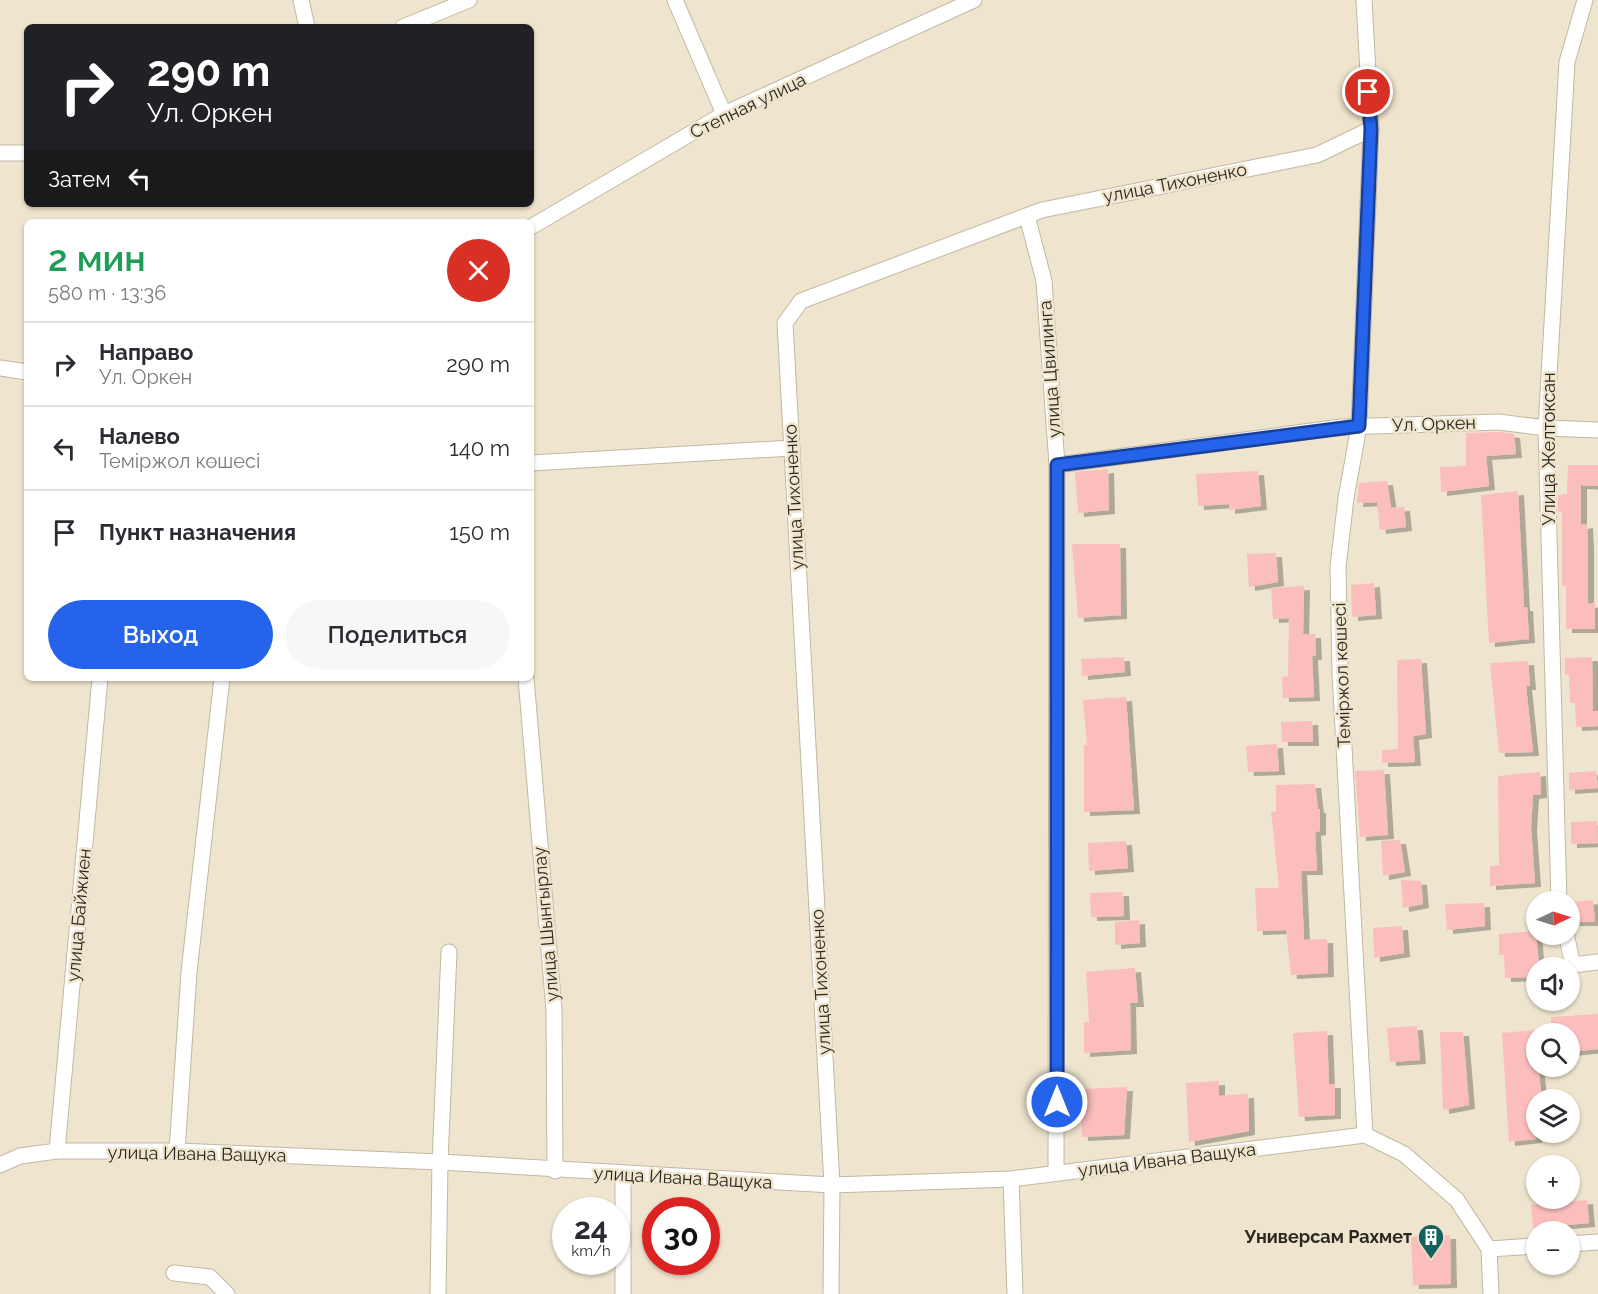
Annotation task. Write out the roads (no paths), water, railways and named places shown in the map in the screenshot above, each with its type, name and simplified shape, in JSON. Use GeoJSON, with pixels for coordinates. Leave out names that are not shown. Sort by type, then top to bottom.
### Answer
{"type":"FeatureCollection","features":[{"type":"Feature","properties":{"kind":"street"},"geometry":{"type":"LineString","coordinates":[[301,0],[306,24]]}},
{"type":"Feature","properties":{"kind":"street"},"geometry":{"type":"LineString","coordinates":[[410,24],[469,0]]}},
{"type":"Feature","properties":{"kind":"street"},"geometry":{"type":"LineString","coordinates":[[675,0],[724,114]]}},
{"type":"Feature","properties":{"kind":"street","name":"Степная улица"},"geometry":{"type":"LineString","coordinates":[[534,225],[724,114],[974,0]]}},
{"type":"Feature","properties":{"kind":"street","name":"Теміржол көшесі"},"geometry":{"type":"LineString","coordinates":[[1364,0],[1371,129],[1359,426],[1346,498],[1338,567],[1340,673],[1365,1135]]}},
{"type":"Feature","properties":{"kind":"street","name":"Улица Желтоксан"},"geometry":{"type":"LineString","coordinates":[[1559,891],[1546,428],[1568,62],[1585,0]]}},
{"type":"Feature","properties":{"kind":"street","name":"улица Тихоненко"},"geometry":{"type":"LineString","coordinates":[[831,1294],[832,1185],[785,323],[801,301],[1027,216],[1053,208],[1317,155],[1371,129]]}},
{"type":"Feature","properties":{"kind":"street"},"geometry":{"type":"LineString","coordinates":[[0,153],[24,153]]}},
{"type":"Feature","properties":{"kind":"street","name":"улица Цвилинга"},"geometry":{"type":"LineString","coordinates":[[1027,216],[1044,281],[1057,465],[1056,1173]]}},
{"type":"Feature","properties":{"kind":"street"},"geometry":{"type":"LineString","coordinates":[[0,368],[24,372]]}},
{"type":"Feature","properties":{"kind":"street","name":"Ул. Оркен"},"geometry":{"type":"LineString","coordinates":[[1057,465],[1359,426],[1499,422],[1546,428],[1598,430]]}},
{"type":"Feature","properties":{"kind":"street"},"geometry":{"type":"LineString","coordinates":[[534,464],[792,447]]}},
{"type":"Feature","properties":{"kind":"street","name":"улица Байжиен"},"geometry":{"type":"LineString","coordinates":[[57,1151],[100,681]]}},
{"type":"Feature","properties":{"kind":"street"},"geometry":{"type":"LineString","coordinates":[[177,1151],[189,972],[222,681]]}},
{"type":"Feature","properties":{"kind":"street","name":"улица Шынгырлау"},"geometry":{"type":"LineString","coordinates":[[526,681],[554,1010],[555,1171]]}},
{"type":"Feature","properties":{"kind":"street"},"geometry":{"type":"LineString","coordinates":[[1568,945],[1573,965],[1598,963]]}},
{"type":"Feature","properties":{"kind":"street"},"geometry":{"type":"LineString","coordinates":[[438,1294],[440,1162],[449,952]]}},
{"type":"Feature","properties":{"kind":"street"},"geometry":{"type":"LineString","coordinates":[[1365,1135],[1404,1154],[1458,1200],[1489,1249],[1491,1294]]}},
{"type":"Feature","properties":{"kind":"street","name":"улица Ивана Ващука"},"geometry":{"type":"LineString","coordinates":[[0,1165],[20,1156],[57,1151],[177,1151],[440,1162],[623,1175],[832,1185],[1011,1179],[1365,1135]]}},
{"type":"Feature","properties":{"kind":"street"},"geometry":{"type":"LineString","coordinates":[[623,1175],[623,1294]]}},
{"type":"Feature","properties":{"kind":"street"},"geometry":{"type":"LineString","coordinates":[[1011,1179],[1015,1294]]}},
{"type":"Feature","properties":{"kind":"street"},"geometry":{"type":"LineString","coordinates":[[1580,1243],[1598,1242]]}},
{"type":"Feature","properties":{"kind":"street"},"geometry":{"type":"LineString","coordinates":[[1489,1249],[1526,1247]]}},
{"type":"Feature","properties":{"kind":"street"},"geometry":{"type":"LineString","coordinates":[[174,1273],[210,1277],[227,1294]]}},
{"type":"Feature","properties":{"kind":"place","name":"Универсам Рахмет"},"geometry":{"type":"Point","coordinates":[1431,1260]}}]}
